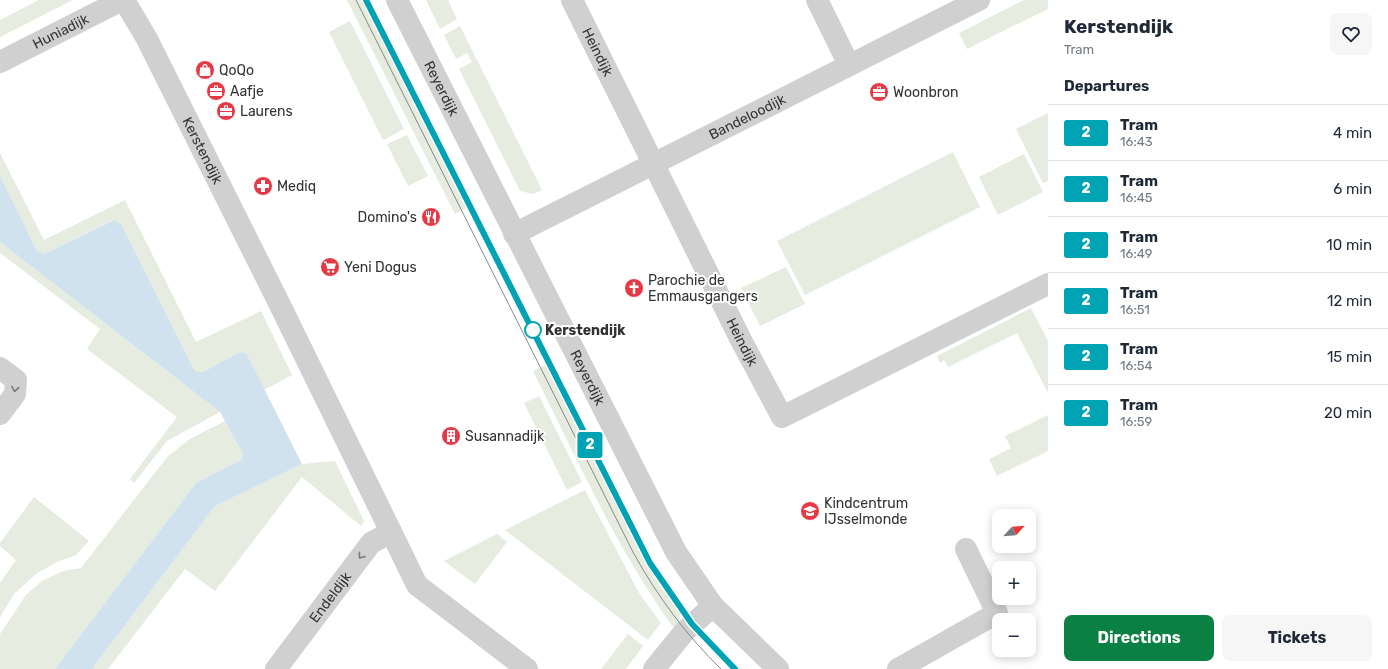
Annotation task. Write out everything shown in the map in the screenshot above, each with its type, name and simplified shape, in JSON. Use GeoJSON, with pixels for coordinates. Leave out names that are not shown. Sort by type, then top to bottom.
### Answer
{"type":"FeatureCollection","features":[{"type":"Feature","properties":{"kind":"street","name":"Huniadijk"},"geometry":{"type":"LineString","coordinates":[[0,62],[123,0]]}},
{"type":"Feature","properties":{"kind":"street","name":"Kerstendijk"},"geometry":{"type":"LineString","coordinates":[[123,0],[146,39],[279,303],[391,532]]}},
{"type":"Feature","properties":{"kind":"street","name":"Reyerdijk"},"geometry":{"type":"LineString","coordinates":[[396,0],[676,552],[713,606],[778,669]]}},
{"type":"Feature","properties":{"kind":"street","name":"Heindijk"},"geometry":{"type":"LineString","coordinates":[[572,0],[782,417],[1048,284]]}},
{"type":"Feature","properties":{"kind":"street"},"geometry":{"type":"LineString","coordinates":[[817,0],[849,65]]}},
{"type":"Feature","properties":{"kind":"street","name":"Bandeloodijk"},"geometry":{"type":"LineString","coordinates":[[514,234],[979,0]]}},
{"type":"Feature","properties":{"kind":"street"},"geometry":{"type":"LineString","coordinates":[[0,368],[16,380],[15,394],[0,414]]}},
{"type":"Feature","properties":{"kind":"street"},"geometry":{"type":"LineString","coordinates":[[391,532],[417,585],[527,669]]}},
{"type":"Feature","properties":{"kind":"street","name":"Endeldijk"},"geometry":{"type":"LineString","coordinates":[[276,669],[371,543],[391,532]]}},
{"type":"Feature","properties":{"kind":"street"},"geometry":{"type":"LineString","coordinates":[[898,669],[997,614],[966,549]]}},
{"type":"Feature","properties":{"kind":"street"},"geometry":{"type":"LineString","coordinates":[[654,669],[685,631],[713,606]]}},
{"type":"Feature","properties":{"kind":"shaded area"},"geometry":{"type":"Polygon","coordinates":[[[39,0],[73,0],[0,37],[0,20],[39,0]]]}},
{"type":"Feature","properties":{"kind":"shaded area"},"geometry":{"type":"Polygon","coordinates":[[[347,0],[371,0],[474,204],[455,214],[347,0]]]}},
{"type":"Feature","properties":{"kind":"shaded area"},"geometry":{"type":"Polygon","coordinates":[[[426,0],[448,0],[457,19],[440,29],[426,0]]]}},
{"type":"Feature","properties":{"kind":"shaded area"},"geometry":{"type":"Polygon","coordinates":[[[1024,0],[1048,0],[1048,9],[967,49],[959,33],[1024,0]]]}},
{"type":"Feature","properties":{"kind":"shaded area"},"geometry":{"type":"Polygon","coordinates":[[[350,21],[404,129],[383,140],[329,32],[350,21]]]}},
{"type":"Feature","properties":{"kind":"shaded area"},"geometry":{"type":"Polygon","coordinates":[[[460,26],[542,190],[533,194],[520,191],[459,69],[472,62],[467,53],[456,59],[444,35],[460,26]]]}},
{"type":"Feature","properties":{"kind":"shaded area"},"geometry":{"type":"Polygon","coordinates":[[[1048,113],[1048,181],[1043,183],[1016,129],[1048,113]]]}},
{"type":"Feature","properties":{"kind":"shaded area"},"geometry":{"type":"Polygon","coordinates":[[[407,135],[428,176],[408,186],[387,144],[407,135]]]}},
{"type":"Feature","properties":{"kind":"shaded area"},"geometry":{"type":"Polygon","coordinates":[[[953,152],[980,207],[805,295],[777,241],[953,152]]]}},
{"type":"Feature","properties":{"kind":"shaded area"},"geometry":{"type":"Polygon","coordinates":[[[0,153],[44,240],[125,200],[196,342],[261,311],[292,375],[264,390],[246,353],[240,352],[203,372],[197,372],[193,368],[113,220],[44,254],[37,251],[0,176],[0,153]]]}},
{"type":"Feature","properties":{"kind":"shaded area"},"geometry":{"type":"Polygon","coordinates":[[[1024,154],[1043,192],[998,215],[979,177],[1024,154]]]}},
{"type":"Feature","properties":{"kind":"shaded area"},"geometry":{"type":"Polygon","coordinates":[[[0,242],[220,412],[167,441],[134,483],[130,479],[177,417],[87,349],[100,329],[0,253],[0,242]]]}},
{"type":"Feature","properties":{"kind":"shaded area"},"geometry":{"type":"Polygon","coordinates":[[[786,267],[805,304],[760,326],[741,288],[786,267]]]}},
{"type":"Feature","properties":{"kind":"shaded area"},"geometry":{"type":"Polygon","coordinates":[[[1031,308],[1048,341],[1048,393],[1017,333],[948,367],[944,360],[940,363],[937,356],[1031,308]]]}},
{"type":"Feature","properties":{"kind":"shaded area"},"geometry":{"type":"Polygon","coordinates":[[[552,361],[630,518],[665,579],[684,607],[675,630],[654,600],[616,536],[533,371],[552,361]]]}},
{"type":"Feature","properties":{"kind":"shaded area"},"geometry":{"type":"Polygon","coordinates":[[[539,396],[582,482],[567,490],[524,403],[539,396]]]}},
{"type":"Feature","properties":{"kind":"shaded area"},"geometry":{"type":"Polygon","coordinates":[[[1048,415],[1048,451],[997,476],[989,459],[1011,448],[1005,436],[1048,415]]]}},
{"type":"Feature","properties":{"kind":"shaded area"},"geometry":{"type":"Polygon","coordinates":[[[225,421],[243,454],[241,460],[196,483],[55,669],[0,669],[0,634],[26,595],[42,581],[63,571],[81,568],[168,456],[190,439],[225,421]]]}},
{"type":"Feature","properties":{"kind":"shaded area"},"geometry":{"type":"Polygon","coordinates":[[[335,461],[364,521],[361,526],[302,477],[215,591],[185,569],[108,669],[92,669],[215,506],[302,464],[335,461]]]}},
{"type":"Feature","properties":{"kind":"shaded area"},"geometry":{"type":"Polygon","coordinates":[[[585,490],[639,593],[661,623],[648,640],[505,530],[585,490]]]}},
{"type":"Feature","properties":{"kind":"shaded area"},"geometry":{"type":"Polygon","coordinates":[[[34,497],[89,541],[76,555],[57,562],[36,574],[14,594],[0,617],[0,583],[16,560],[0,546],[0,543],[34,497]]]}},
{"type":"Feature","properties":{"kind":"shaded area"},"geometry":{"type":"Polygon","coordinates":[[[497,534],[507,542],[475,584],[444,561],[497,534]]]}},
{"type":"Feature","properties":{"kind":"shaded area"},"geometry":{"type":"Polygon","coordinates":[[[628,634],[643,646],[626,669],[601,669],[628,634]]]}},
{"type":"Feature","properties":{"kind":"water"},"geometry":{"type":"Polygon","coordinates":[[[0,176],[37,251],[44,254],[114,220],[121,224],[193,368],[197,372],[203,372],[240,352],[246,353],[302,464],[215,506],[92,669],[55,669],[196,483],[241,460],[243,454],[220,412],[0,242],[0,176]]]}},
{"type":"Feature","properties":{"kind":"tram line"},"geometry":{"type":"LineString","coordinates":[[356,0],[634,554],[673,615],[696,643],[721,669]]}},
{"type":"Feature","properties":{"kind":"tram line"},"geometry":{"type":"LineString","coordinates":[[366,0],[650,563],[668,592],[699,633],[735,669]]}},
{"type":"Feature","properties":{"kind":"tram line","name":"2"},"geometry":{"type":"LineString","coordinates":[[366,0],[656,575],[692,624],[714,649],[735,669]]}},
{"type":"Feature","properties":{"kind":"place","name":"QoQo"},"geometry":{"type":"Point","coordinates":[205,70]}},
{"type":"Feature","properties":{"kind":"place","name":"Aafje"},"geometry":{"type":"Point","coordinates":[216,91]}},
{"type":"Feature","properties":{"kind":"place","name":"Woonbron"},"geometry":{"type":"Point","coordinates":[879,92]}},
{"type":"Feature","properties":{"kind":"place","name":"Laurens"},"geometry":{"type":"Point","coordinates":[226,111]}},
{"type":"Feature","properties":{"kind":"place","name":"Mediq"},"geometry":{"type":"Point","coordinates":[263,186]}},
{"type":"Feature","properties":{"kind":"place","name":"Domino's"},"geometry":{"type":"Point","coordinates":[431,217]}},
{"type":"Feature","properties":{"kind":"place","name":"Yeni Dogus"},"geometry":{"type":"Point","coordinates":[330,267]}},
{"type":"Feature","properties":{"kind":"place","name":"Parochie de Emmausgangers"},"geometry":{"type":"Point","coordinates":[634,288]}},
{"type":"Feature","properties":{"kind":"place","name":"Kerstendijk"},"geometry":{"type":"Point","coordinates":[533,330]}},
{"type":"Feature","properties":{"kind":"place","name":"Susannadijk"},"geometry":{"type":"Point","coordinates":[451,436]}},
{"type":"Feature","properties":{"kind":"place","name":"Kindcentrum IJsselmonde"},"geometry":{"type":"Point","coordinates":[810,511]}}]}
